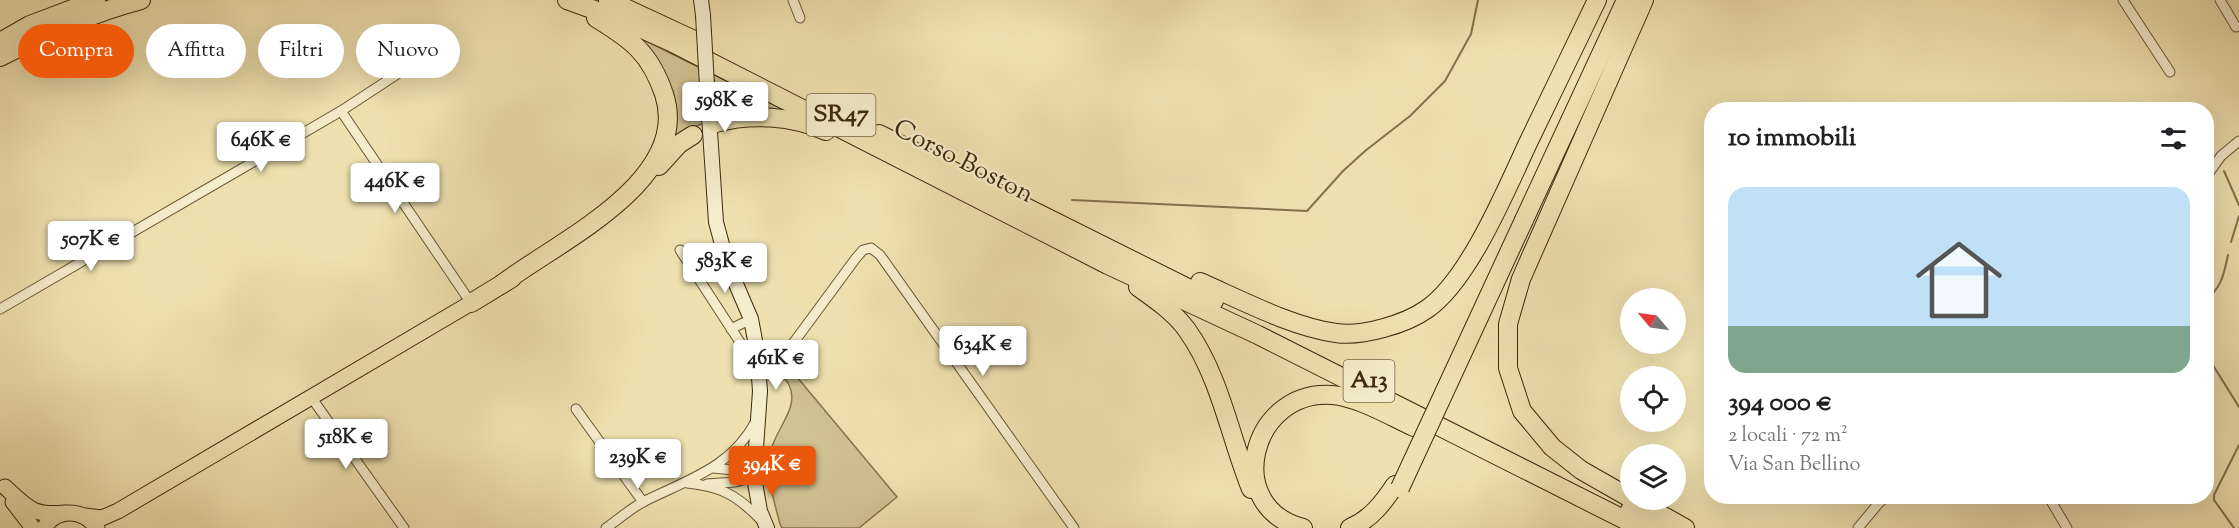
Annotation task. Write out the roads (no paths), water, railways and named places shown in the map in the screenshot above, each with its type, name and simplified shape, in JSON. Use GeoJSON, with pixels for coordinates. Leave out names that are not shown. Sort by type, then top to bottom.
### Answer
{"type":"FeatureCollection","features":[{"type":"Feature","properties":{"kind":"highway"},"geometry":{"type":"LineString","coordinates":[[42,24],[54,9],[77,0]]}},
{"type":"Feature","properties":{"kind":"highway"},"geometry":{"type":"LineString","coordinates":[[49,24],[96,0]]}},
{"type":"Feature","properties":{"kind":"highway"},"geometry":{"type":"LineString","coordinates":[[59,24],[141,0]]}},
{"type":"Feature","properties":{"kind":"highway"},"geometry":{"type":"LineString","coordinates":[[502,284],[526,265],[590,226],[614,207],[655,161],[664,138],[666,99],[656,71],[636,45],[613,28],[566,0]]}},
{"type":"Feature","properties":{"kind":"highway","name":"Corso Boston"},"geometry":{"type":"LineString","coordinates":[[566,0],[622,20],[671,42],[1108,265]]}},
{"type":"Feature","properties":{"kind":"highway","name":"Corso Boston"},"geometry":{"type":"LineString","coordinates":[[608,0],[673,29],[1073,231]]}},
{"type":"Feature","properties":{"kind":"highway"},"geometry":{"type":"LineString","coordinates":[[1073,231],[1178,272],[1287,320],[1336,333],[1360,333],[1387,328],[1427,310],[1449,288],[1464,268],[1501,200],[1598,0]]}},
{"type":"Feature","properties":{"kind":"highway"},"geometry":{"type":"LineString","coordinates":[[1364,528],[1380,516],[1398,486],[1521,219],[1618,0]]}},
{"type":"Feature","properties":{"kind":"highway"},"geometry":{"type":"LineString","coordinates":[[1521,219],[1626,0]]}},
{"type":"Feature","properties":{"kind":"highway"},"geometry":{"type":"LineString","coordinates":[[1620,492],[1581,470],[1552,447],[1522,411],[1508,368],[1508,335],[1521,279],[1644,0]]}},
{"type":"Feature","properties":{"kind":"highway"},"geometry":{"type":"LineString","coordinates":[[0,42],[18,36]]}},
{"type":"Feature","properties":{"kind":"highway"},"geometry":{"type":"LineString","coordinates":[[0,57],[18,44]]}},
{"type":"Feature","properties":{"kind":"highway"},"geometry":{"type":"LineString","coordinates":[[716,123],[761,117],[784,119],[814,126],[884,156],[909,163]]}},
{"type":"Feature","properties":{"kind":"highway"},"geometry":{"type":"LineString","coordinates":[[471,303],[592,232],[629,202],[679,144],[693,135]]}},
{"type":"Feature","properties":{"kind":"highway","name":"A13"},"geometry":{"type":"LineString","coordinates":[[1073,231],[1467,431],[1666,528]]}},
{"type":"Feature","properties":{"kind":"highway"},"geometry":{"type":"LineString","coordinates":[[1108,265],[1154,298],[1186,329],[1207,367],[1256,500],[1270,517],[1284,528]]}},
{"type":"Feature","properties":{"kind":"highway","name":"A13"},"geometry":{"type":"LineString","coordinates":[[1108,265],[1258,335],[1641,528]]}},
{"type":"Feature","properties":{"kind":"highway"},"geometry":{"type":"LineString","coordinates":[[1303,528],[1290,525],[1270,510],[1260,492],[1254,471],[1257,442],[1280,412],[1297,400],[1316,395],[1349,398],[1468,450],[1515,465]]}},
{"type":"Feature","properties":{"kind":"highway"},"geometry":{"type":"LineString","coordinates":[[1350,528],[1363,522],[1398,486]]}},
{"type":"Feature","properties":{"kind":"highway"},"geometry":{"type":"LineString","coordinates":[[1652,510],[1686,528]]}},
{"type":"Feature","properties":{"kind":"main road"},"geometry":{"type":"LineString","coordinates":[[2,484],[22,503],[39,513],[75,512],[102,518],[118,511],[471,303]]}},
{"type":"Feature","properties":{"kind":"main road"},"geometry":{"type":"LineString","coordinates":[[2,484],[9,498],[33,528]]}},
{"type":"Feature","properties":{"kind":"main road"},"geometry":{"type":"LineString","coordinates":[[105,528],[118,511]]}},
{"type":"Feature","properties":{"kind":"main road"},"geometry":{"type":"LineString","coordinates":[[44,528],[55,516],[65,513]]}},
{"type":"Feature","properties":{"kind":"main road"},"geometry":{"type":"LineString","coordinates":[[85,516],[97,528]]}},
{"type":"Feature","properties":{"kind":"street"},"geometry":{"type":"LineString","coordinates":[[701,0],[716,222],[727,263],[750,318],[758,362],[760,391],[754,477],[758,505],[766,526]]}},
{"type":"Feature","properties":{"kind":"street"},"geometry":{"type":"LineString","coordinates":[[793,0],[800,18]]}},
{"type":"Feature","properties":{"kind":"street"},"geometry":{"type":"LineString","coordinates":[[2123,0],[2170,72]]}},
{"type":"Feature","properties":{"kind":"street"},"geometry":{"type":"LineString","coordinates":[[2220,0],[2236,27]]}},
{"type":"Feature","properties":{"kind":"street"},"geometry":{"type":"LineString","coordinates":[[0,309],[341,111],[391,78]]}},
{"type":"Feature","properties":{"kind":"street"},"geometry":{"type":"LineString","coordinates":[[341,111],[471,303]]}},
{"type":"Feature","properties":{"kind":"street"},"geometry":{"type":"LineString","coordinates":[[2214,166],[2221,156],[2239,141]]}},
{"type":"Feature","properties":{"kind":"street"},"geometry":{"type":"LineString","coordinates":[[680,250],[747,353],[758,362],[776,362],[783,357],[856,258],[863,250],[871,248],[880,255],[1074,528]]}},
{"type":"Feature","properties":{"kind":"street"},"geometry":{"type":"LineString","coordinates":[[731,329],[750,318]]}},
{"type":"Feature","properties":{"kind":"street"},"geometry":{"type":"LineString","coordinates":[[311,397],[404,528]]}},
{"type":"Feature","properties":{"kind":"street"},"geometry":{"type":"LineString","coordinates":[[576,409],[643,502]]}},
{"type":"Feature","properties":{"kind":"street"},"geometry":{"type":"LineString","coordinates":[[606,528],[643,502],[687,483],[729,457],[740,446],[759,416]]}},
{"type":"Feature","properties":{"kind":"street"},"geometry":{"type":"LineString","coordinates":[[712,468],[733,470],[754,477]]}},
{"type":"Feature","properties":{"kind":"street"},"geometry":{"type":"LineString","coordinates":[[687,483],[735,482],[754,477]]}},
{"type":"Feature","properties":{"kind":"street"},"geometry":{"type":"LineString","coordinates":[[705,484],[732,495],[766,526]]}},
{"type":"Feature","properties":{"kind":"street"},"geometry":{"type":"LineString","coordinates":[[1858,528],[1878,504]]}},
{"type":"Feature","properties":{"kind":"street"},"geometry":{"type":"LineString","coordinates":[[2053,504],[2067,528]]}},
{"type":"Feature","properties":{"kind":"waterway"},"geometry":{"type":"LineString","coordinates":[[1072,200],[1307,211],[1343,171],[1410,116],[1445,81],[1471,34],[1478,0]]}},
{"type":"Feature","properties":{"kind":"waterway"},"geometry":{"type":"LineString","coordinates":[[2224,171],[2239,205]]}},
{"type":"Feature","properties":{"kind":"waterway"},"geometry":{"type":"LineString","coordinates":[[2231,242],[2239,216]]}},
{"type":"Feature","properties":{"kind":"waterway"},"geometry":{"type":"LineString","coordinates":[[2214,292],[2224,274],[2228,255]]}},
{"type":"Feature","properties":{"kind":"waterway"},"geometry":{"type":"LineString","coordinates":[[2214,367],[2239,407]]}},
{"type":"Feature","properties":{"kind":"waterway"},"geometry":{"type":"LineString","coordinates":[[2234,528],[2214,500],[2214,495],[2239,445]]}}]}
